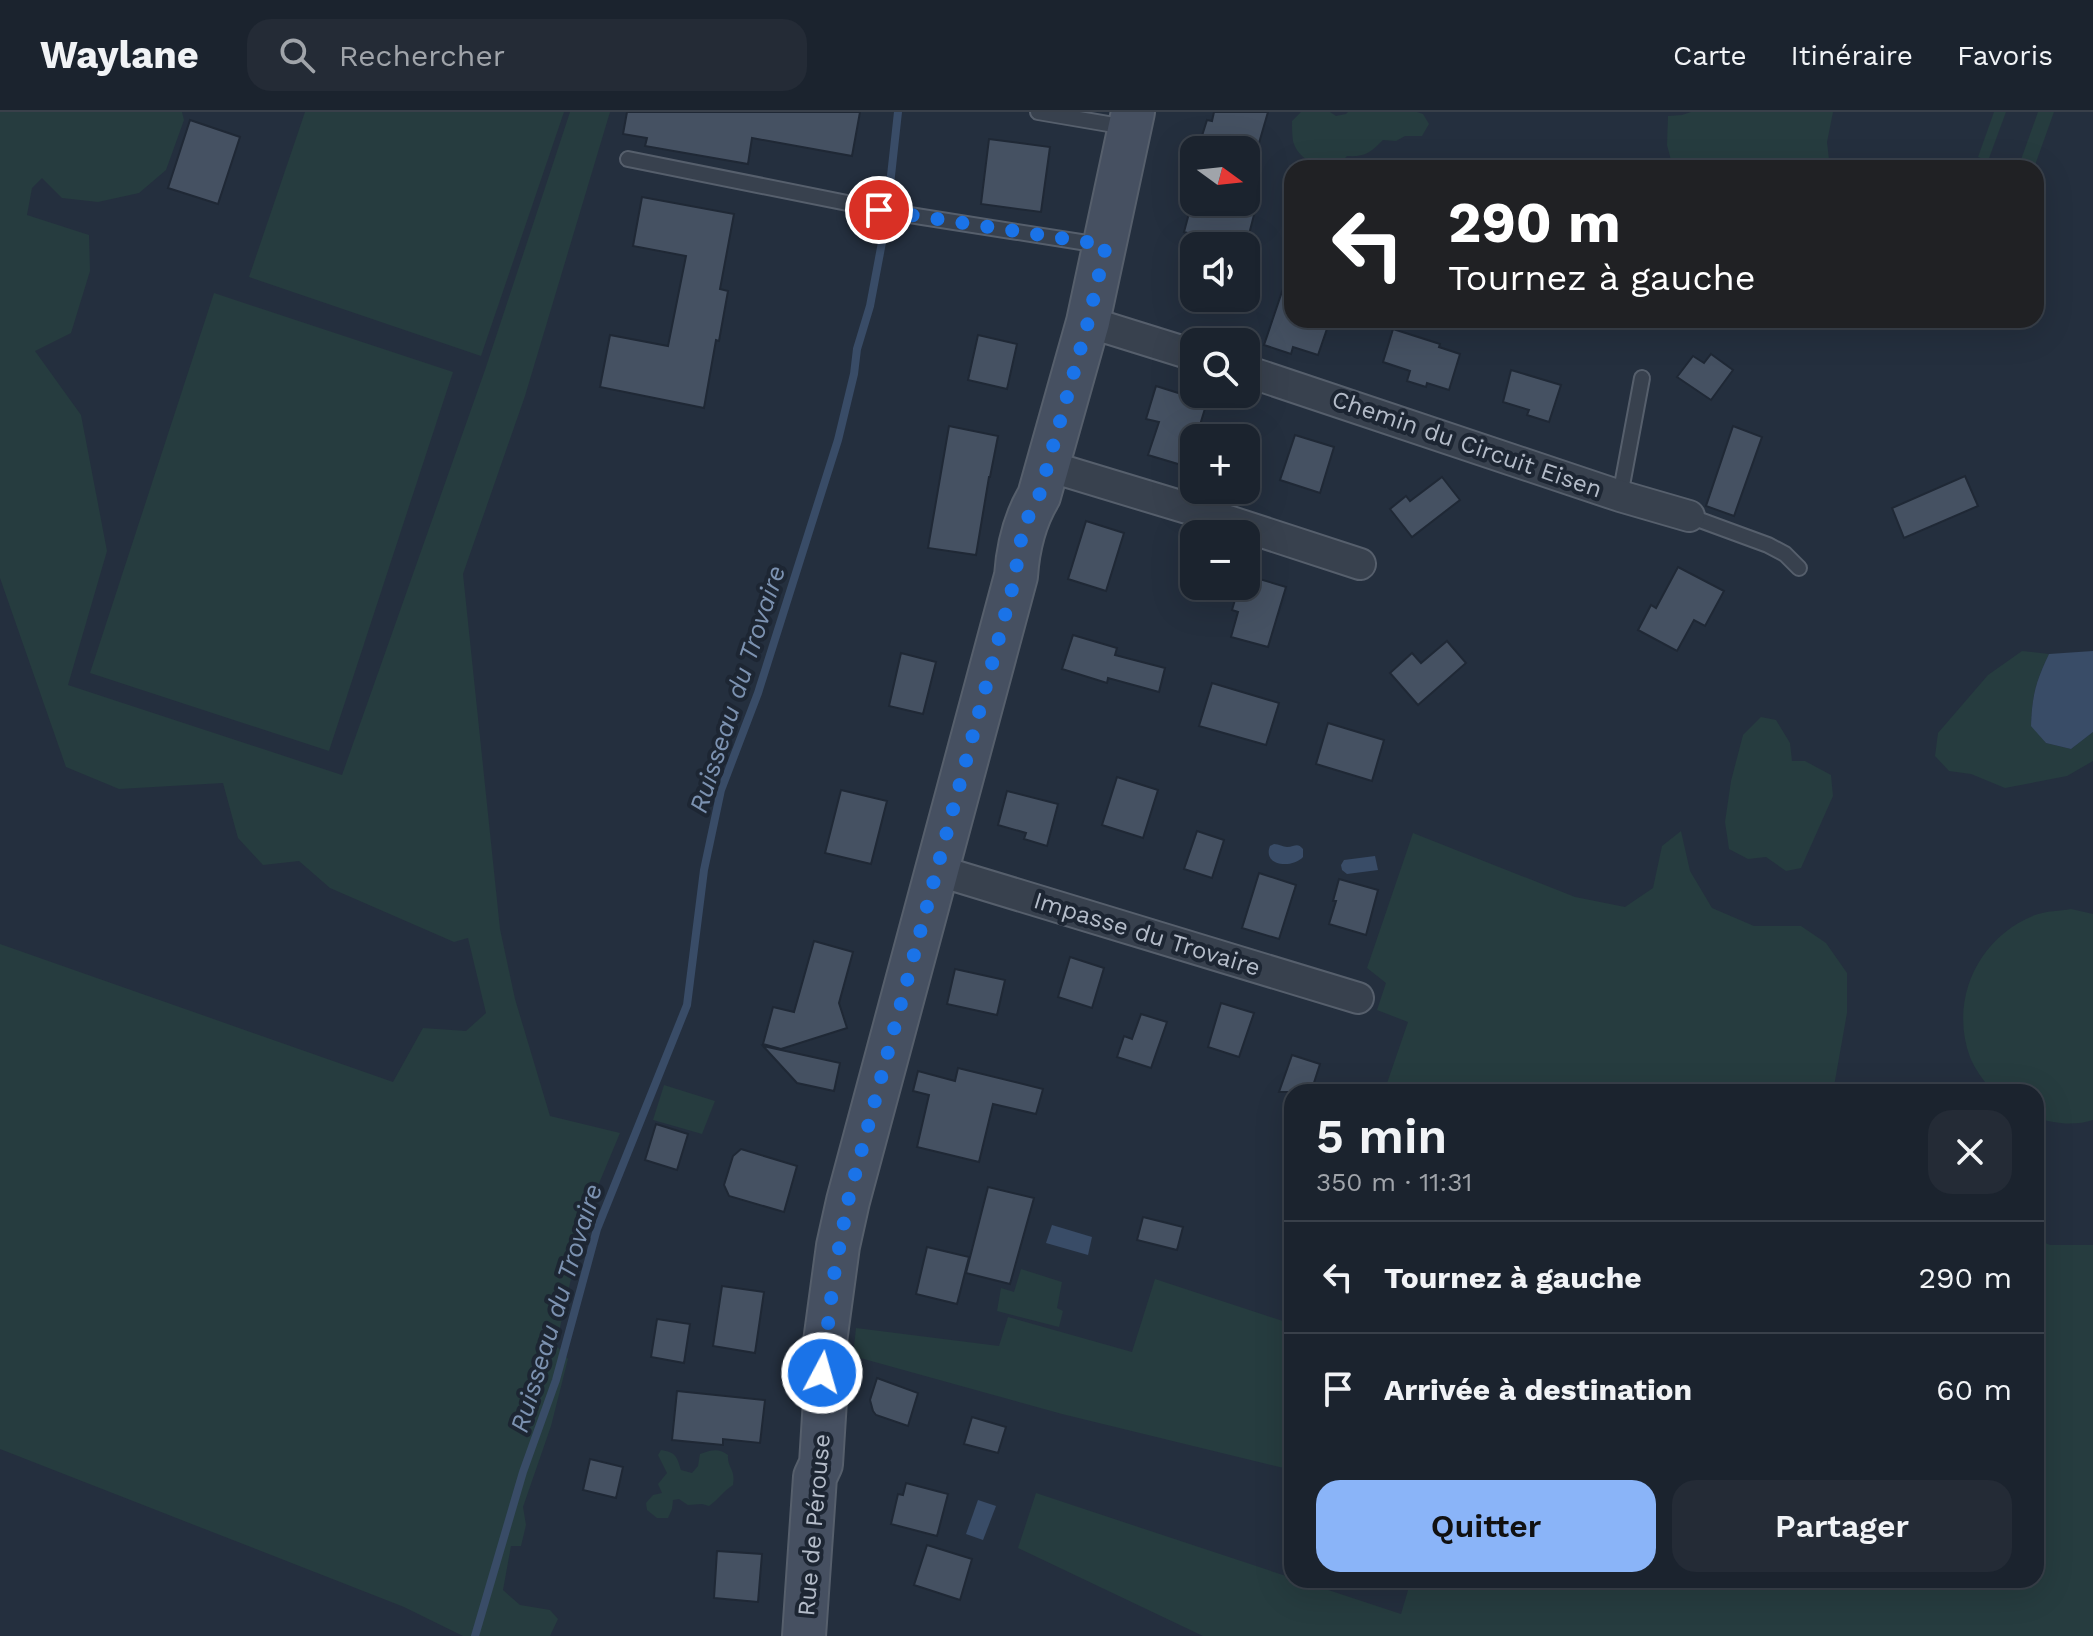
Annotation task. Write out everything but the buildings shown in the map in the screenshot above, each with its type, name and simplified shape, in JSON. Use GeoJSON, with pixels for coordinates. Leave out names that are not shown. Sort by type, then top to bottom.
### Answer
{"type":"FeatureCollection","features":[{"type":"Feature","properties":{"kind":"street","name":"Rue de Pérouse"},"geometry":{"type":"LineString","coordinates":[[804,1636],[815,1477],[821,1464],[825,1400],[821,1389],[822,1364],[838,1246],[1015,578],[1017,552],[1029,513],[1039,496],[1088,322],[1132,120]]}},
{"type":"Feature","properties":{"kind":"street"},"geometry":{"type":"LineString","coordinates":[[1088,322],[1180,351]]}},
{"type":"Feature","properties":{"kind":"street","name":"Chemin du Circuit Eisen"},"geometry":{"type":"LineString","coordinates":[[1260,376],[1620,496],[1689,516]]}},
{"type":"Feature","properties":{"kind":"street"},"geometry":{"type":"LineString","coordinates":[[1048,466],[1360,564]]}},
{"type":"Feature","properties":{"kind":"street","name":"Impasse du Trovaire"},"geometry":{"type":"LineString","coordinates":[[936,870],[1358,998]]}},
{"type":"Feature","properties":{"kind":"lane"},"geometry":{"type":"LineString","coordinates":[[1038,112],[1132,120]]}},
{"type":"Feature","properties":{"kind":"lane"},"geometry":{"type":"LineString","coordinates":[[628,159],[879,210],[1106,245]]}},
{"type":"Feature","properties":{"kind":"lane"},"geometry":{"type":"LineString","coordinates":[[1620,496],[1642,378]]}},
{"type":"Feature","properties":{"kind":"lane"},"geometry":{"type":"LineString","coordinates":[[1689,516],[1768,545],[1785,554],[1799,568]]}},
{"type":"Feature","properties":{"kind":"green space"},"geometry":{"type":"Polygon","coordinates":[[[0,112],[182,112],[184,120],[166,170],[139,193],[98,202],[62,198],[42,178],[32,188],[27,215],[89,235],[90,271],[71,333],[35,351],[81,415],[107,551],[68,685],[342,775],[485,370],[570,112],[610,112],[525,396],[463,574],[500,929],[515,999],[550,1116],[620,1133],[585,1217],[556,1345],[568,1359],[551,1426],[523,1507],[526,1525],[521,1546],[511,1546],[503,1590],[520,1605],[550,1610],[558,1619],[550,1636],[463,1636],[404,1607],[0,1449],[0,944],[393,1082],[423,1028],[466,1031],[486,1013],[468,938],[454,942],[330,888],[299,861],[263,865],[238,838],[223,783],[119,789],[66,767],[0,578],[0,112]]]}},
{"type":"Feature","properties":{"kind":"green space"},"geometry":{"type":"Polygon","coordinates":[[[305,112],[564,112],[481,356],[249,277],[305,112]]]}},
{"type":"Feature","properties":{"kind":"green space"},"geometry":{"type":"Polygon","coordinates":[[[1301,112],[1330,112],[1336,116],[1348,112],[1417,112],[1423,114],[1429,124],[1422,136],[1383,140],[1358,156],[1347,156],[1343,160],[1308,160],[1296,148],[1292,121],[1301,112]]]}},
{"type":"Feature","properties":{"kind":"green space"},"geometry":{"type":"Polygon","coordinates":[[[1691,112],[1833,112],[1827,142],[1829,160],[1671,160],[1667,145],[1668,116],[1691,112]]]}},
{"type":"Feature","properties":{"kind":"green space"},"geometry":{"type":"Polygon","coordinates":[[[1994,112],[2006,112],[1988,160],[1978,157],[1994,112]]]}},
{"type":"Feature","properties":{"kind":"green space"},"geometry":{"type":"Polygon","coordinates":[[[2038,112],[2054,112],[2037,160],[2021,160],[2038,112]]]}},
{"type":"Feature","properties":{"kind":"green space"},"geometry":{"type":"Polygon","coordinates":[[[214,293],[453,372],[329,751],[90,673],[214,293]]]}},
{"type":"Feature","properties":{"kind":"green space"},"geometry":{"type":"Polygon","coordinates":[[[2022,651],[2049,654],[2036,688],[2031,725],[2046,743],[2071,749],[2093,732],[2093,761],[2067,776],[2005,788],[1971,774],[1949,771],[1935,756],[1938,733],[1988,675],[2022,651]]]}},
{"type":"Feature","properties":{"kind":"green space"},"geometry":{"type":"Polygon","coordinates":[[[1761,717],[1776,720],[1790,743],[1792,761],[1805,761],[1831,775],[1833,796],[1801,868],[1786,871],[1766,857],[1748,859],[1729,849],[1725,822],[1731,781],[1743,735],[1761,717]]]}},
{"type":"Feature","properties":{"kind":"green space"},"geometry":{"type":"Polygon","coordinates":[[[1681,831],[1690,871],[1712,908],[1754,926],[1801,926],[1826,943],[1847,973],[1847,1013],[1834,1084],[1387,1084],[1408,1022],[1377,1010],[1386,983],[1367,968],[1413,833],[1575,897],[1625,907],[1653,888],[1662,846],[1681,831]]]}},
{"type":"Feature","properties":{"kind":"green space"},"geometry":{"type":"Polygon","coordinates":[[[2071,909],[2093,914],[2093,1120],[2086,1122],[2072,1124],[2044,1119],[2044,1084],[1986,1084],[1970,1057],[1964,1035],[1966,993],[1984,955],[1998,938],[2015,925],[2048,912],[2071,909]]]}},
{"type":"Feature","properties":{"kind":"green space"},"geometry":{"type":"Polygon","coordinates":[[[664,1085],[715,1101],[702,1134],[653,1120],[664,1085]]]}},
{"type":"Feature","properties":{"kind":"green space"},"geometry":{"type":"Polygon","coordinates":[[[2044,1242],[2093,1245],[2093,1636],[1203,1636],[1018,1548],[1036,1493],[1284,1575],[1284,1588],[1322,1588],[1401,1614],[1409,1588],[2044,1588],[2044,1242]]]}},
{"type":"Feature","properties":{"kind":"green space"},"geometry":{"type":"Polygon","coordinates":[[[1021,1269],[1062,1282],[1057,1308],[1063,1311],[1059,1327],[997,1311],[1001,1288],[1014,1292],[1021,1269]]]}},
{"type":"Feature","properties":{"kind":"green space"},"geometry":{"type":"Polygon","coordinates":[[[1155,1279],[1284,1321],[1284,1468],[1062,1414],[853,1356],[856,1328],[999,1346],[1008,1317],[1132,1352],[1155,1279]]]}},
{"type":"Feature","properties":{"kind":"green space"},"geometry":{"type":"Polygon","coordinates":[[[661,1450],[675,1456],[681,1470],[692,1473],[698,1466],[700,1454],[721,1451],[728,1455],[733,1485],[709,1506],[688,1505],[679,1499],[673,1500],[668,1518],[657,1518],[647,1510],[646,1503],[653,1495],[662,1493],[658,1484],[667,1473],[658,1455],[661,1450]]]}},
{"type":"Feature","properties":{"kind":"water"},"geometry":{"type":"Polygon","coordinates":[[[2093,651],[2093,732],[2071,749],[2046,743],[2031,726],[2036,688],[2049,654],[2093,651]]]}},
{"type":"Feature","properties":{"kind":"water"},"geometry":{"type":"Polygon","coordinates":[[[1270,846],[1299,846],[1303,849],[1303,857],[1292,863],[1279,864],[1270,858],[1270,846]]]}},
{"type":"Feature","properties":{"kind":"water"},"geometry":{"type":"Polygon","coordinates":[[[1375,856],[1378,870],[1347,874],[1342,870],[1344,860],[1375,856]]]}},
{"type":"Feature","properties":{"kind":"water"},"geometry":{"type":"Polygon","coordinates":[[[1052,1225],[1092,1237],[1088,1255],[1046,1243],[1052,1225]]]}},
{"type":"Feature","properties":{"kind":"water"},"geometry":{"type":"Polygon","coordinates":[[[978,1500],[996,1506],[983,1540],[966,1534],[978,1500]]]}},
{"type":"Feature","properties":{"kind":"waterway","name":"Ruisseau du Trovaire"},"geometry":{"type":"LineString","coordinates":[[475,1636],[523,1472],[556,1380],[597,1229],[687,1005],[704,870],[721,790],[758,693],[838,440],[854,374],[886,221],[898,112]]}},
{"type":"Feature","properties":{"kind":"route"},"geometry":{"type":"LineString","coordinates":[[822,1373],[838,1246],[848,1201],[1015,578],[1017,552],[1029,513],[1039,496],[1088,322],[1106,245],[879,210]]}}]}
